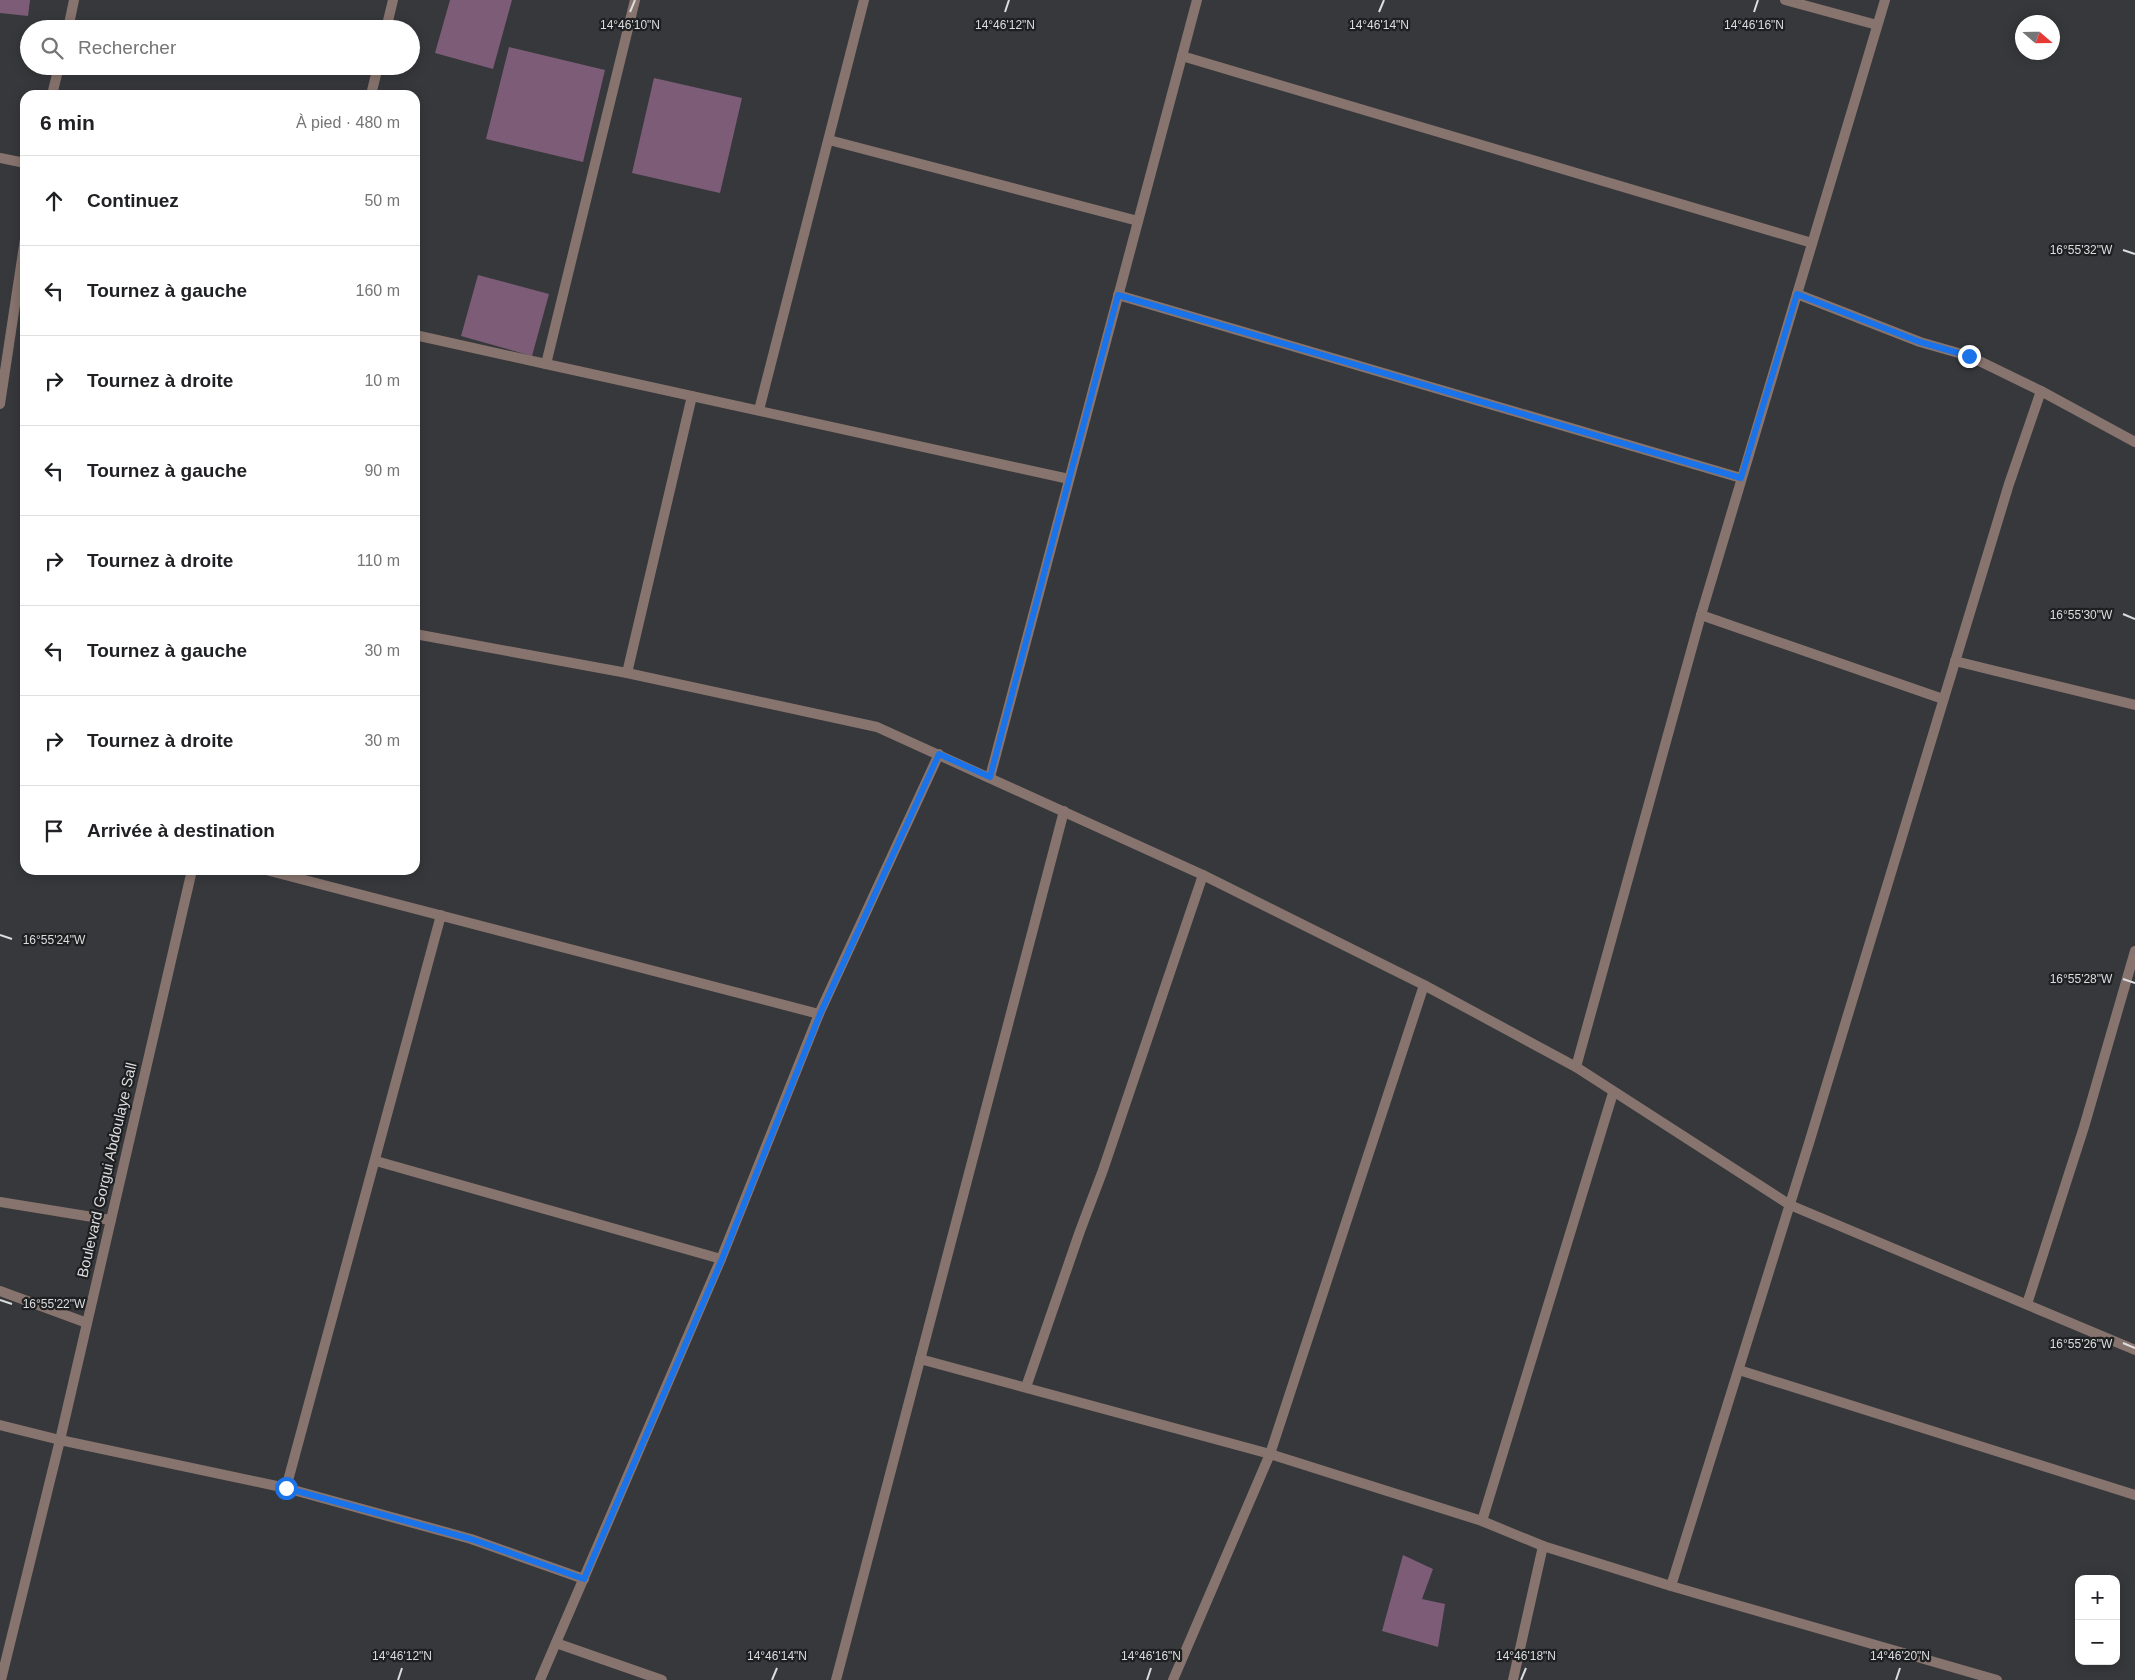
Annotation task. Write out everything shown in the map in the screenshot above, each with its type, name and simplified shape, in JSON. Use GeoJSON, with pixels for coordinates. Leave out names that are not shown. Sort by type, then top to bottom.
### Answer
{"type":"FeatureCollection","features":[{"type":"Feature","properties":{"kind":"street"},"geometry":{"type":"LineString","coordinates":[[70,20],[74,0]]}},
{"type":"Feature","properties":{"kind":"street"},"geometry":{"type":"LineString","coordinates":[[388,20],[393,0]]}},
{"type":"Feature","properties":{"kind":"street"},"geometry":{"type":"LineString","coordinates":[[546,364],[635,0]]}},
{"type":"Feature","properties":{"kind":"street"},"geometry":{"type":"LineString","coordinates":[[759,410],[864,0]]}},
{"type":"Feature","properties":{"kind":"street"},"geometry":{"type":"LineString","coordinates":[[990,777],[1196,0]]}},
{"type":"Feature","properties":{"kind":"street"},"geometry":{"type":"LineString","coordinates":[[1785,0],[1877,26]]}},
{"type":"Feature","properties":{"kind":"street"},"geometry":{"type":"LineString","coordinates":[[1576,1067],[1701,616],[1884,0]]}},
{"type":"Feature","properties":{"kind":"street"},"geometry":{"type":"LineString","coordinates":[[1182,56],[1812,243]]}},
{"type":"Feature","properties":{"kind":"street"},"geometry":{"type":"LineString","coordinates":[[53,90],[57,75]]}},
{"type":"Feature","properties":{"kind":"street"},"geometry":{"type":"LineString","coordinates":[[372,90],[376,75]]}},
{"type":"Feature","properties":{"kind":"street"},"geometry":{"type":"LineString","coordinates":[[829,140],[1138,222]]}},
{"type":"Feature","properties":{"kind":"street"},"geometry":{"type":"LineString","coordinates":[[0,158],[20,162]]}},
{"type":"Feature","properties":{"kind":"street"},"geometry":{"type":"LineString","coordinates":[[0,404],[20,272]]}},
{"type":"Feature","properties":{"kind":"street"},"geometry":{"type":"LineString","coordinates":[[1797,294],[1920,342],[1969,356],[2041,391],[2135,442]]}},
{"type":"Feature","properties":{"kind":"street"},"geometry":{"type":"LineString","coordinates":[[1118,295],[1741,478]]}},
{"type":"Feature","properties":{"kind":"street"},"geometry":{"type":"LineString","coordinates":[[420,336],[1069,479]]}},
{"type":"Feature","properties":{"kind":"street"},"geometry":{"type":"LineString","coordinates":[[1671,1586],[1790,1205],[2009,484],[2041,391]]}},
{"type":"Feature","properties":{"kind":"street"},"geometry":{"type":"LineString","coordinates":[[627,673],[692,396]]}},
{"type":"Feature","properties":{"kind":"street"},"geometry":{"type":"LineString","coordinates":[[1701,616],[1943,699]]}},
{"type":"Feature","properties":{"kind":"street"},"geometry":{"type":"LineString","coordinates":[[420,635],[627,673],[877,727],[1203,875],[1424,985],[1576,1067],[1613,1093],[1790,1205],[2135,1350]]}},
{"type":"Feature","properties":{"kind":"street"},"geometry":{"type":"LineString","coordinates":[[1955,661],[2135,705]]}},
{"type":"Feature","properties":{"kind":"street"},"geometry":{"type":"LineString","coordinates":[[540,1680],[722,1259],[820,1014],[939,754]]}},
{"type":"Feature","properties":{"kind":"street"},"geometry":{"type":"LineString","coordinates":[[836,1680],[1064,811]]}},
{"type":"Feature","properties":{"kind":"street","name":"Boulevard Gorgui Abdoulaye Sall"},"geometry":{"type":"LineString","coordinates":[[0,1680],[60,1440],[191,875]]}},
{"type":"Feature","properties":{"kind":"street"},"geometry":{"type":"LineString","coordinates":[[285,875],[820,1014]]}},
{"type":"Feature","properties":{"kind":"street"},"geometry":{"type":"LineString","coordinates":[[1026,1388],[1080,1230],[1103,1170],[1203,875]]}},
{"type":"Feature","properties":{"kind":"street"},"geometry":{"type":"LineString","coordinates":[[286,1488],[441,916]]}},
{"type":"Feature","properties":{"kind":"street"},"geometry":{"type":"LineString","coordinates":[[2027,1304],[2084,1127],[2135,951]]}},
{"type":"Feature","properties":{"kind":"street"},"geometry":{"type":"LineString","coordinates":[[1173,1680],[1270,1454],[1424,985]]}},
{"type":"Feature","properties":{"kind":"street"},"geometry":{"type":"LineString","coordinates":[[1482,1521],[1613,1093]]}},
{"type":"Feature","properties":{"kind":"street"},"geometry":{"type":"LineString","coordinates":[[376,1161],[722,1259]]}},
{"type":"Feature","properties":{"kind":"street"},"geometry":{"type":"LineString","coordinates":[[0,1202],[111,1220]]}},
{"type":"Feature","properties":{"kind":"street"},"geometry":{"type":"LineString","coordinates":[[0,1291],[87,1323]]}},
{"type":"Feature","properties":{"kind":"street"},"geometry":{"type":"LineString","coordinates":[[920,1360],[1270,1454],[1482,1521],[1543,1546],[1671,1586],[1997,1680]]}},
{"type":"Feature","properties":{"kind":"street"},"geometry":{"type":"LineString","coordinates":[[1739,1370],[2135,1495]]}},
{"type":"Feature","properties":{"kind":"street"},"geometry":{"type":"LineString","coordinates":[[0,1425],[60,1440],[286,1488],[471,1539],[584,1579]]}},
{"type":"Feature","properties":{"kind":"street"},"geometry":{"type":"LineString","coordinates":[[1513,1680],[1543,1546]]}},
{"type":"Feature","properties":{"kind":"street"},"geometry":{"type":"LineString","coordinates":[[556,1643],[662,1680]]}},
{"type":"Feature","properties":{"kind":"building"},"geometry":{"type":"Polygon","coordinates":[[[0,0],[30,0],[28,16],[0,13],[0,0]]]}},
{"type":"Feature","properties":{"kind":"building"},"geometry":{"type":"Polygon","coordinates":[[[450,0],[512,0],[493,69],[435,53],[450,0]]]}},
{"type":"Feature","properties":{"kind":"building"},"geometry":{"type":"Polygon","coordinates":[[[509,47],[605,70],[583,162],[486,139],[509,47]]]}},
{"type":"Feature","properties":{"kind":"building"},"geometry":{"type":"Polygon","coordinates":[[[654,78],[742,98],[720,193],[632,173],[654,78]]]}},
{"type":"Feature","properties":{"kind":"building"},"geometry":{"type":"Polygon","coordinates":[[[478,275],[549,294],[532,356],[461,336],[478,275]]]}},
{"type":"Feature","properties":{"kind":"building"},"geometry":{"type":"Polygon","coordinates":[[[1403,1555],[1433,1569],[1422,1599],[1445,1604],[1438,1647],[1382,1631],[1403,1555]]]}},
{"type":"Feature","properties":{"kind":"route"},"geometry":{"type":"LineString","coordinates":[[286,1488],[471,1539],[584,1579],[722,1259],[820,1014],[939,754],[990,777],[1118,295],[1741,478],[1797,294],[1920,342],[1969,356]]}}]}
